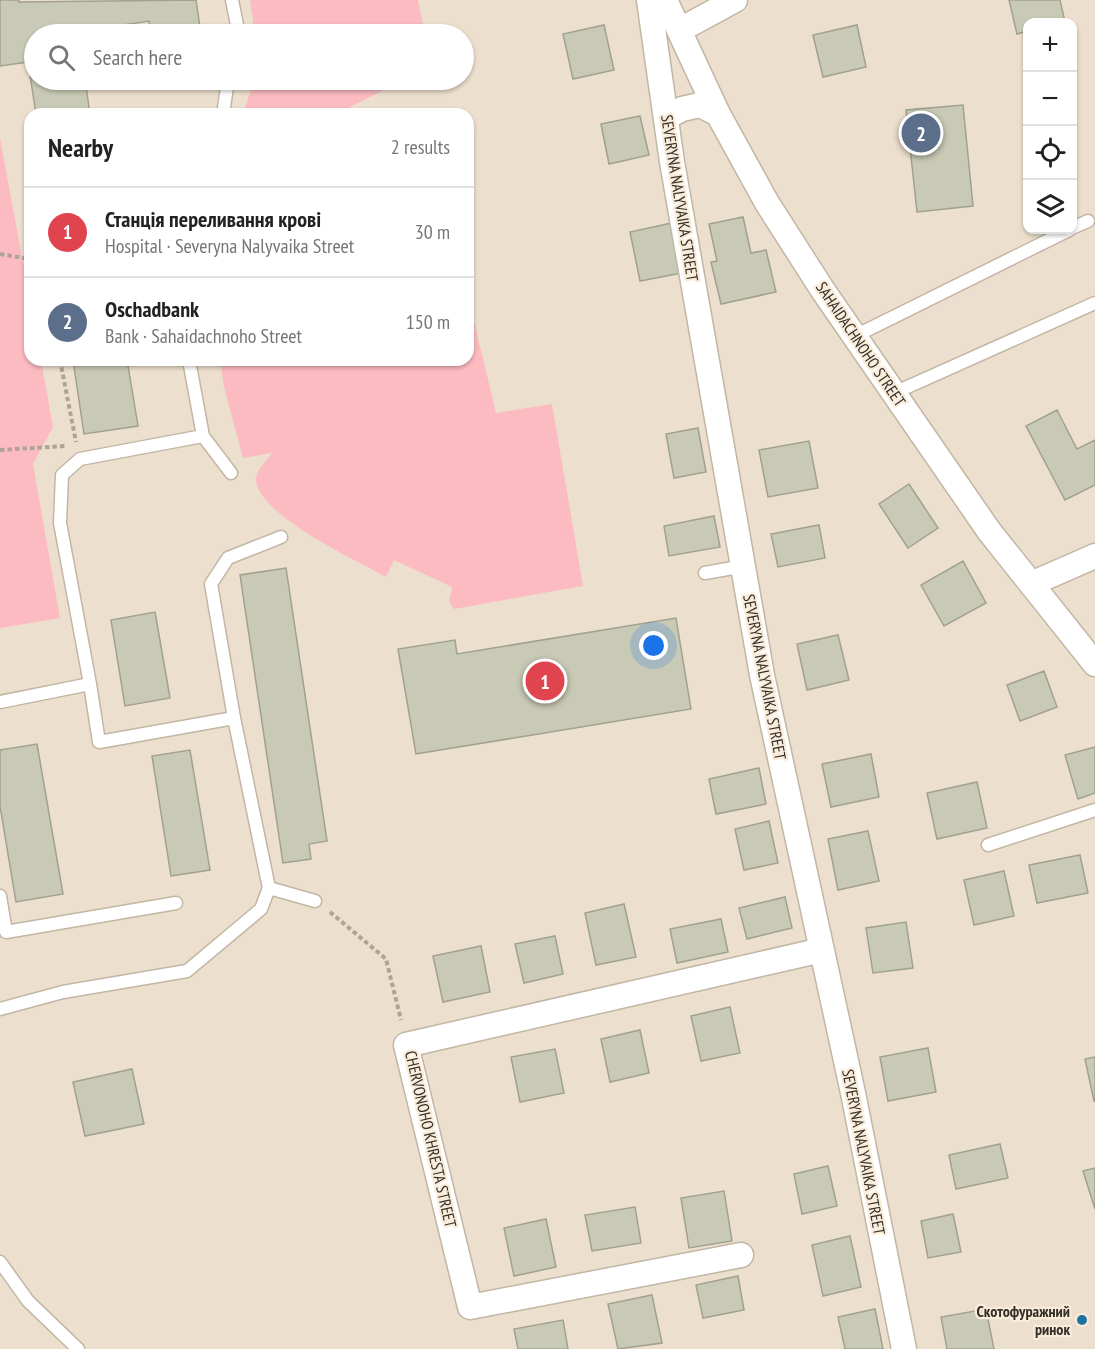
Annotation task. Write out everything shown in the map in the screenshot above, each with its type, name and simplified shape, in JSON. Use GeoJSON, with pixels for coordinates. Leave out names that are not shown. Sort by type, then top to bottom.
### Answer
{"type":"FeatureCollection","features":[{"type":"Feature","properties":{"kind":"street","name":"SEVERYNA NALYVAIKA STREET"},"geometry":{"type":"LineString","coordinates":[[649,0],[676,186],[762,675],[822,950],[904,1349]]}},
{"type":"Feature","properties":{"kind":"street","name":"SAHAIDACHNOHO STREET"},"geometry":{"type":"LineString","coordinates":[[665,0],[718,114],[767,203],[989,531],[1095,664]]}},
{"type":"Feature","properties":{"kind":"street"},"geometry":{"type":"LineString","coordinates":[[680,30],[735,0]]}},
{"type":"Feature","properties":{"kind":"street"},"geometry":{"type":"LineString","coordinates":[[667,117],[682,109],[700,105],[718,114]]}},
{"type":"Feature","properties":{"kind":"street"},"geometry":{"type":"LineString","coordinates":[[1031,584],[1095,556]]}},
{"type":"Feature","properties":{"kind":"street","name":"CHERVONOHO KHRESTA STREET"},"geometry":{"type":"LineString","coordinates":[[741,1255],[470,1307],[406,1045],[822,950]]}},
{"type":"Feature","properties":{"kind":"lane"},"geometry":{"type":"LineString","coordinates":[[232,0],[237,24]]}},
{"type":"Feature","properties":{"kind":"lane"},"geometry":{"type":"LineString","coordinates":[[224,108],[227,90]]}},
{"type":"Feature","properties":{"kind":"lane"},"geometry":{"type":"LineString","coordinates":[[1077,226],[1088,221]]}},
{"type":"Feature","properties":{"kind":"lane"},"geometry":{"type":"LineString","coordinates":[[855,336],[1061,234]]}},
{"type":"Feature","properties":{"kind":"lane"},"geometry":{"type":"LineString","coordinates":[[894,393],[1095,303]]}},
{"type":"Feature","properties":{"kind":"lane"},"geometry":{"type":"LineString","coordinates":[[190,366],[203,436],[231,473]]}},
{"type":"Feature","properties":{"kind":"lane"},"geometry":{"type":"LineString","coordinates":[[203,436],[80,459],[62,475],[60,523],[99,742],[234,718]]}},
{"type":"Feature","properties":{"kind":"lane"},"geometry":{"type":"LineString","coordinates":[[0,1009],[63,992],[187,971],[261,909],[269,888],[234,718],[211,584],[228,558],[281,537]]}},
{"type":"Feature","properties":{"kind":"lane"},"geometry":{"type":"LineString","coordinates":[[705,573],[744,566]]}},
{"type":"Feature","properties":{"kind":"lane"},"geometry":{"type":"LineString","coordinates":[[0,702],[90,684]]}},
{"type":"Feature","properties":{"kind":"lane"},"geometry":{"type":"LineString","coordinates":[[988,845],[1095,810]]}},
{"type":"Feature","properties":{"kind":"lane"},"geometry":{"type":"LineString","coordinates":[[269,888],[315,901]]}},
{"type":"Feature","properties":{"kind":"lane"},"geometry":{"type":"LineString","coordinates":[[0,896],[6,932],[176,903]]}},
{"type":"Feature","properties":{"kind":"lane"},"geometry":{"type":"LineString","coordinates":[[0,1262],[28,1301],[78,1349]]}},
{"type":"Feature","properties":{"kind":"path"},"geometry":{"type":"LineString","coordinates":[[0,254],[24,258]]}},
{"type":"Feature","properties":{"kind":"path"},"geometry":{"type":"LineString","coordinates":[[61,366],[80,459]]}},
{"type":"Feature","properties":{"kind":"path"},"geometry":{"type":"LineString","coordinates":[[0,450],[77,444]]}},
{"type":"Feature","properties":{"kind":"path"},"geometry":{"type":"LineString","coordinates":[[315,901],[386,959],[406,1045]]}},
{"type":"Feature","properties":{"kind":"shaded area"},"geometry":{"type":"Polygon","coordinates":[[[250,0],[418,0],[423,24],[254,24],[250,0]]]}},
{"type":"Feature","properties":{"kind":"shaded area"},"geometry":{"type":"Polygon","coordinates":[[[251,90],[383,90],[348,108],[245,108],[251,90]]]}},
{"type":"Feature","properties":{"kind":"shaded area"},"geometry":{"type":"Polygon","coordinates":[[[0,138],[24,268],[24,366],[42,366],[53,427],[33,464],[60,618],[0,628],[0,138]]]}},
{"type":"Feature","properties":{"kind":"shaded area"},"geometry":{"type":"Polygon","coordinates":[[[474,321],[496,413],[552,404],[583,586],[454,609],[449,602],[452,587],[394,560],[386,577],[332,548],[291,522],[273,508],[261,494],[256,477],[272,453],[243,458],[224,387],[221,366],[474,366],[474,321]]]}},
{"type":"Feature","properties":{"kind":"building"},"geometry":{"type":"Polygon","coordinates":[[[0,0],[19,0],[19,2],[196,0],[200,24],[149,24],[149,21],[130,24],[24,24],[24,63],[0,66],[0,0]]]}},
{"type":"Feature","properties":{"kind":"building"},"geometry":{"type":"Polygon","coordinates":[[[1009,0],[1060,0],[1064,18],[1023,18],[1023,32],[1017,34],[1009,0]]]}},
{"type":"Feature","properties":{"kind":"building"},"geometry":{"type":"Polygon","coordinates":[[[604,25],[614,70],[573,79],[563,34],[604,25]]]}},
{"type":"Feature","properties":{"kind":"building"},"geometry":{"type":"Polygon","coordinates":[[[857,25],[866,67],[823,77],[813,35],[857,25]]]}},
{"type":"Feature","properties":{"kind":"building"},"geometry":{"type":"Polygon","coordinates":[[[32,90],[86,90],[89,108],[35,108],[32,90]]]}},
{"type":"Feature","properties":{"kind":"building"},"geometry":{"type":"Polygon","coordinates":[[[963,105],[973,206],[917,212],[906,110],[963,105]]]}},
{"type":"Feature","properties":{"kind":"building"},"geometry":{"type":"Polygon","coordinates":[[[640,116],[649,155],[609,164],[601,124],[640,116]]]}},
{"type":"Feature","properties":{"kind":"building"},"geometry":{"type":"Polygon","coordinates":[[[743,217],[751,253],[766,250],[776,292],[721,304],[711,262],[717,261],[709,224],[743,217]]]}},
{"type":"Feature","properties":{"kind":"building"},"geometry":{"type":"Polygon","coordinates":[[[672,223],[682,273],[640,281],[630,232],[672,223]]]}},
{"type":"Feature","properties":{"kind":"building"},"geometry":{"type":"Polygon","coordinates":[[[74,366],[128,366],[138,426],[84,434],[74,366]]]}},
{"type":"Feature","properties":{"kind":"building"},"geometry":{"type":"Polygon","coordinates":[[[1057,410],[1077,449],[1095,440],[1095,485],[1065,500],[1026,426],[1057,410]]]}},
{"type":"Feature","properties":{"kind":"building"},"geometry":{"type":"Polygon","coordinates":[[[698,428],[706,472],[674,478],[666,434],[698,428]]]}},
{"type":"Feature","properties":{"kind":"building"},"geometry":{"type":"Polygon","coordinates":[[[809,441],[818,488],[768,497],[759,450],[809,441]]]}},
{"type":"Feature","properties":{"kind":"building"},"geometry":{"type":"Polygon","coordinates":[[[909,484],[938,528],[908,548],[879,504],[909,484]]]}},
{"type":"Feature","properties":{"kind":"building"},"geometry":{"type":"Polygon","coordinates":[[[714,516],[720,547],[669,556],[664,526],[714,516]]]}},
{"type":"Feature","properties":{"kind":"building"},"geometry":{"type":"Polygon","coordinates":[[[819,525],[825,558],[778,567],[771,534],[819,525]]]}},
{"type":"Feature","properties":{"kind":"building"},"geometry":{"type":"Polygon","coordinates":[[[963,561],[986,603],[944,626],[921,585],[963,561]]]}},
{"type":"Feature","properties":{"kind":"building"},"geometry":{"type":"Polygon","coordinates":[[[286,568],[327,841],[309,844],[311,859],[283,863],[240,575],[286,568]]]}},
{"type":"Feature","properties":{"kind":"building"},"geometry":{"type":"Polygon","coordinates":[[[155,612],[170,698],[125,706],[111,620],[155,612]]]}},
{"type":"Feature","properties":{"kind":"building"},"geometry":{"type":"Polygon","coordinates":[[[676,618],[691,709],[416,754],[398,649],[455,640],[457,654],[676,618]]]}},
{"type":"Feature","properties":{"kind":"building"},"geometry":{"type":"Polygon","coordinates":[[[838,635],[849,680],[807,690],[797,644],[838,635]]]}},
{"type":"Feature","properties":{"kind":"building"},"geometry":{"type":"Polygon","coordinates":[[[1044,671],[1057,707],[1020,721],[1007,685],[1044,671]]]}},
{"type":"Feature","properties":{"kind":"building"},"geometry":{"type":"Polygon","coordinates":[[[37,744],[63,894],[16,902],[0,806],[0,750],[37,744]]]}},
{"type":"Feature","properties":{"kind":"building"},"geometry":{"type":"Polygon","coordinates":[[[1095,747],[1095,793],[1078,799],[1065,755],[1095,747]]]}},
{"type":"Feature","properties":{"kind":"building"},"geometry":{"type":"Polygon","coordinates":[[[190,750],[210,870],[171,876],[152,756],[190,750]]]}},
{"type":"Feature","properties":{"kind":"building"},"geometry":{"type":"Polygon","coordinates":[[[871,754],[879,797],[831,807],[822,764],[871,754]]]}},
{"type":"Feature","properties":{"kind":"building"},"geometry":{"type":"Polygon","coordinates":[[[759,768],[766,804],[716,814],[709,779],[759,768]]]}},
{"type":"Feature","properties":{"kind":"building"},"geometry":{"type":"Polygon","coordinates":[[[977,782],[987,828],[937,839],[927,793],[977,782]]]}},
{"type":"Feature","properties":{"kind":"building"},"geometry":{"type":"Polygon","coordinates":[[[769,821],[778,863],[744,870],[735,829],[769,821]]]}},
{"type":"Feature","properties":{"kind":"building"},"geometry":{"type":"Polygon","coordinates":[[[868,831],[879,881],[838,890],[828,839],[868,831]]]}},
{"type":"Feature","properties":{"kind":"building"},"geometry":{"type":"Polygon","coordinates":[[[1080,855],[1088,893],[1037,903],[1029,865],[1080,855]]]}},
{"type":"Feature","properties":{"kind":"building"},"geometry":{"type":"Polygon","coordinates":[[[1004,871],[1014,916],[974,925],[964,880],[1004,871]]]}},
{"type":"Feature","properties":{"kind":"building"},"geometry":{"type":"Polygon","coordinates":[[[785,897],[792,928],[747,939],[739,908],[785,897]]]}},
{"type":"Feature","properties":{"kind":"building"},"geometry":{"type":"Polygon","coordinates":[[[624,904],[636,957],[596,965],[585,913],[624,904]]]}},
{"type":"Feature","properties":{"kind":"building"},"geometry":{"type":"Polygon","coordinates":[[[721,919],[728,952],[677,963],[670,929],[721,919]]]}},
{"type":"Feature","properties":{"kind":"building"},"geometry":{"type":"Polygon","coordinates":[[[906,922],[913,968],[873,973],[866,928],[906,922]]]}},
{"type":"Feature","properties":{"kind":"building"},"geometry":{"type":"Polygon","coordinates":[[[555,936],[563,974],[524,983],[515,944],[555,936]]]}},
{"type":"Feature","properties":{"kind":"building"},"geometry":{"type":"Polygon","coordinates":[[[481,946],[490,992],[443,1002],[433,956],[481,946]]]}},
{"type":"Feature","properties":{"kind":"building"},"geometry":{"type":"Polygon","coordinates":[[[730,1007],[740,1053],[701,1061],[691,1016],[730,1007]]]}},
{"type":"Feature","properties":{"kind":"building"},"geometry":{"type":"Polygon","coordinates":[[[640,1030],[649,1073],[610,1082],[601,1039],[640,1030]]]}},
{"type":"Feature","properties":{"kind":"building"},"geometry":{"type":"Polygon","coordinates":[[[928,1048],[936,1092],[888,1101],[880,1057],[928,1048]]]}},
{"type":"Feature","properties":{"kind":"building"},"geometry":{"type":"Polygon","coordinates":[[[555,1049],[564,1093],[520,1102],[511,1057],[555,1049]]]}},
{"type":"Feature","properties":{"kind":"building"},"geometry":{"type":"Polygon","coordinates":[[[1095,1057],[1095,1101],[1094,1101],[1085,1059],[1095,1057]]]}},
{"type":"Feature","properties":{"kind":"building"},"geometry":{"type":"Polygon","coordinates":[[[132,1069],[144,1124],[85,1136],[73,1082],[132,1069]]]}},
{"type":"Feature","properties":{"kind":"building"},"geometry":{"type":"Polygon","coordinates":[[[1000,1144],[1008,1178],[956,1189],[949,1155],[1000,1144]]]}},
{"type":"Feature","properties":{"kind":"building"},"geometry":{"type":"Polygon","coordinates":[[[828,1166],[837,1206],[802,1214],[794,1174],[828,1166]]]}},
{"type":"Feature","properties":{"kind":"building"},"geometry":{"type":"Polygon","coordinates":[[[1095,1168],[1095,1209],[1083,1171],[1095,1168]]]}},
{"type":"Feature","properties":{"kind":"building"},"geometry":{"type":"Polygon","coordinates":[[[724,1191],[732,1241],[689,1248],[681,1198],[724,1191]]]}},
{"type":"Feature","properties":{"kind":"building"},"geometry":{"type":"Polygon","coordinates":[[[635,1207],[641,1243],[592,1251],[585,1215],[635,1207]]]}},
{"type":"Feature","properties":{"kind":"building"},"geometry":{"type":"Polygon","coordinates":[[[953,1214],[961,1252],[928,1258],[921,1221],[953,1214]]]}},
{"type":"Feature","properties":{"kind":"building"},"geometry":{"type":"Polygon","coordinates":[[[546,1219],[556,1267],[514,1276],[504,1228],[546,1219]]]}},
{"type":"Feature","properties":{"kind":"building"},"geometry":{"type":"Polygon","coordinates":[[[850,1236],[861,1287],[823,1296],[812,1245],[850,1236]]]}},
{"type":"Feature","properties":{"kind":"building"},"geometry":{"type":"Polygon","coordinates":[[[738,1276],[744,1310],[703,1318],[696,1285],[738,1276]]]}},
{"type":"Feature","properties":{"kind":"building"},"geometry":{"type":"Polygon","coordinates":[[[652,1295],[662,1343],[618,1349],[608,1304],[652,1295]]]}},
{"type":"Feature","properties":{"kind":"building"},"geometry":{"type":"Polygon","coordinates":[[[875,1309],[883,1349],[845,1349],[838,1317],[875,1309]]]}},
{"type":"Feature","properties":{"kind":"building"},"geometry":{"type":"Polygon","coordinates":[[[986,1309],[994,1349],[947,1349],[941,1317],[986,1309]]]}},
{"type":"Feature","properties":{"kind":"building"},"geometry":{"type":"Polygon","coordinates":[[[563,1320],[568,1349],[518,1349],[514,1329],[563,1320]]]}},
{"type":"Feature","properties":{"kind":"place","name":"Oschadbank"},"geometry":{"type":"Point","coordinates":[921,133]}},
{"type":"Feature","properties":{"kind":"place","name":"Станція переливання крові"},"geometry":{"type":"Point","coordinates":[545,681]}},
{"type":"Feature","properties":{"kind":"place","name":"Скотофуражний ринок"},"geometry":{"type":"Point","coordinates":[1082,1320]}}]}
